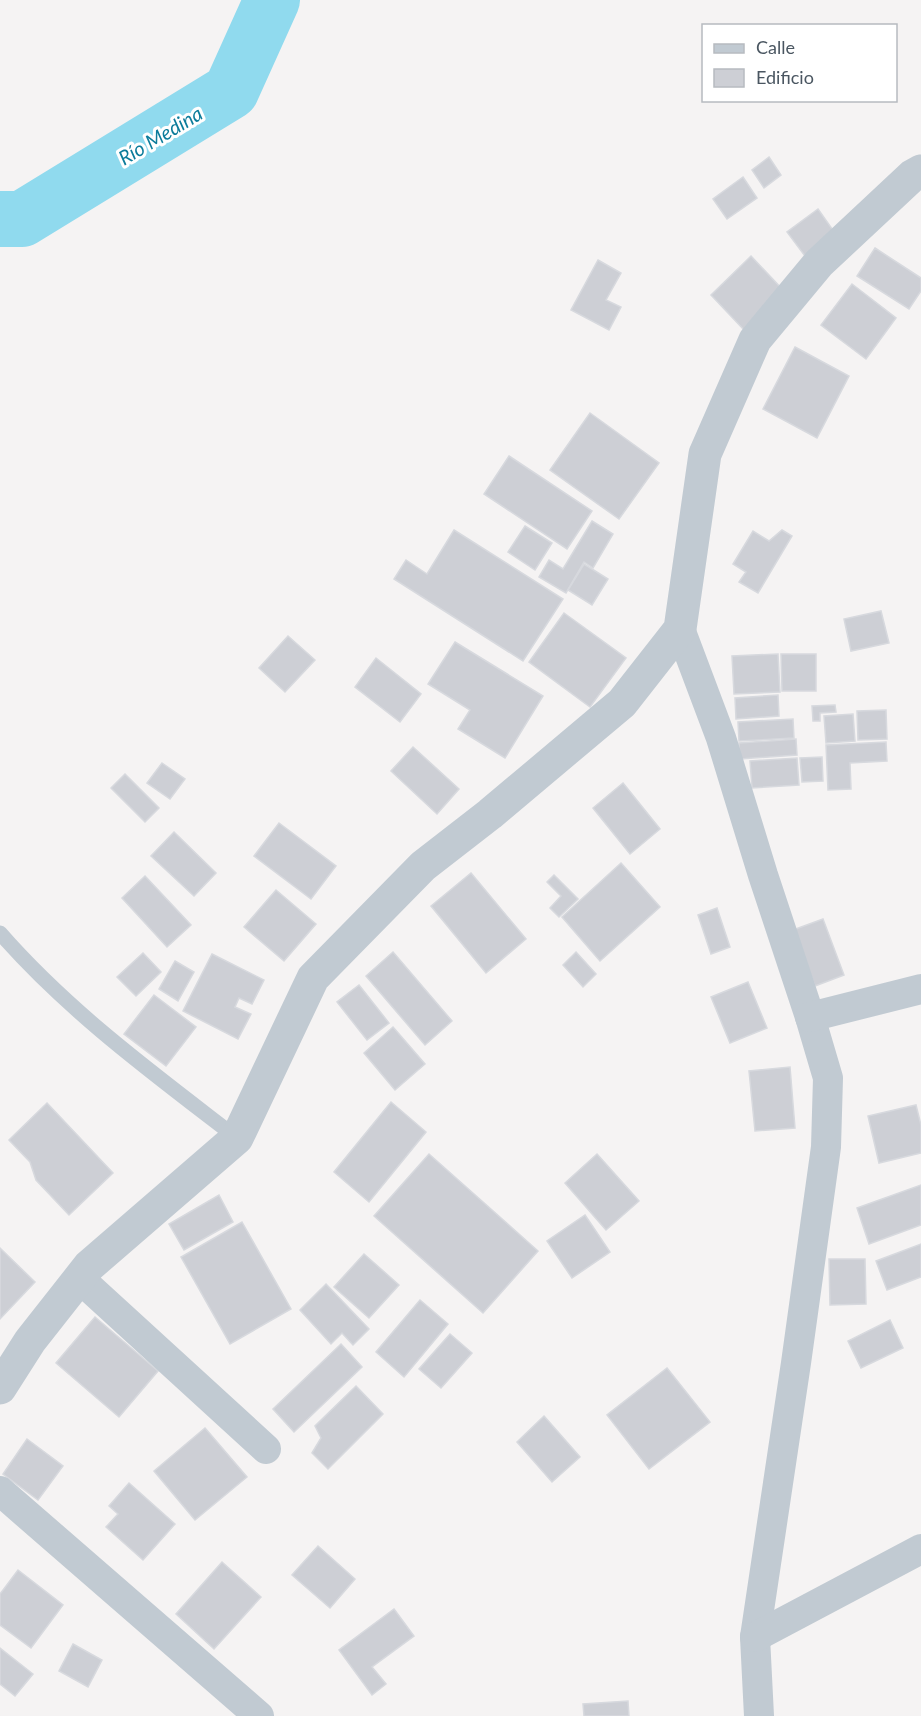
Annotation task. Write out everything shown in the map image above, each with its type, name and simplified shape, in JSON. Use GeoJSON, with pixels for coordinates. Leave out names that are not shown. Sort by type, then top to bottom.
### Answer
{"type":"FeatureCollection","features":[{"type":"Feature","properties":{"kind":"street"},"geometry":{"type":"LineString","coordinates":[[759,1716],[755,1637],[795,1374],[826,1147],[828,1078],[721,738],[680,629],[705,454],[755,340],[819,263],[912,176],[921,171]]}},
{"type":"Feature","properties":{"kind":"street"},"geometry":{"type":"LineString","coordinates":[[0,1388],[30,1341],[89,1266],[237,1138],[313,978],[423,866],[490,814],[622,703],[680,629]]}},
{"type":"Feature","properties":{"kind":"street"},"geometry":{"type":"LineString","coordinates":[[810,1017],[921,989]]}},
{"type":"Feature","properties":{"kind":"street"},"geometry":{"type":"LineString","coordinates":[[80,1279],[266,1449]]}},
{"type":"Feature","properties":{"kind":"street"},"geometry":{"type":"LineString","coordinates":[[0,1491],[259,1716]]}},
{"type":"Feature","properties":{"kind":"street"},"geometry":{"type":"LineString","coordinates":[[755,1637],[921,1549]]}},
{"type":"Feature","properties":{"kind":"lane"},"geometry":{"type":"LineString","coordinates":[[0,933],[27,964],[112,1041],[237,1138]]}},
{"type":"Feature","properties":{"kind":"building"},"geometry":{"type":"Polygon","coordinates":[[[769,157],[781,175],[764,188],[752,170],[769,157]]]}},
{"type":"Feature","properties":{"kind":"building"},"geometry":{"type":"Polygon","coordinates":[[[743,177],[757,198],[727,219],[713,199],[743,177]]]}},
{"type":"Feature","properties":{"kind":"building"},"geometry":{"type":"Polygon","coordinates":[[[818,209],[835,233],[805,256],[787,232],[818,209]]]}},
{"type":"Feature","properties":{"kind":"building"},"geometry":{"type":"Polygon","coordinates":[[[875,248],[921,278],[921,291],[909,309],[857,276],[875,248]]]}},
{"type":"Feature","properties":{"kind":"building"},"geometry":{"type":"Polygon","coordinates":[[[751,256],[784,291],[744,330],[711,295],[751,256]]]}},
{"type":"Feature","properties":{"kind":"building"},"geometry":{"type":"Polygon","coordinates":[[[598,260],[621,273],[606,300],[621,307],[609,330],[571,310],[598,260]]]}},
{"type":"Feature","properties":{"kind":"building"},"geometry":{"type":"Polygon","coordinates":[[[852,284],[896,318],[866,359],[821,325],[852,284]]]}},
{"type":"Feature","properties":{"kind":"building"},"geometry":{"type":"Polygon","coordinates":[[[795,347],[849,376],[817,438],[763,409],[795,347]]]}},
{"type":"Feature","properties":{"kind":"building"},"geometry":{"type":"Polygon","coordinates":[[[590,413],[659,463],[619,519],[550,470],[590,413]]]}},
{"type":"Feature","properties":{"kind":"building"},"geometry":{"type":"Polygon","coordinates":[[[509,456],[592,511],[567,549],[484,494],[509,456]]]}},
{"type":"Feature","properties":{"kind":"building"},"geometry":{"type":"Polygon","coordinates":[[[592,521],[613,534],[593,568],[584,562],[566,593],[539,577],[549,560],[563,569],[592,521]]]}},
{"type":"Feature","properties":{"kind":"building"},"geometry":{"type":"Polygon","coordinates":[[[525,526],[552,543],[535,570],[508,552],[525,526]]]}},
{"type":"Feature","properties":{"kind":"building"},"geometry":{"type":"Polygon","coordinates":[[[454,530],[563,599],[523,661],[394,579],[406,560],[427,574],[454,530]]]}},
{"type":"Feature","properties":{"kind":"building"},"geometry":{"type":"Polygon","coordinates":[[[782,530],[792,536],[758,593],[739,582],[746,572],[733,564],[753,531],[769,541],[782,530]]]}},
{"type":"Feature","properties":{"kind":"building"},"geometry":{"type":"Polygon","coordinates":[[[584,564],[608,579],[592,605],[568,590],[584,564]]]}},
{"type":"Feature","properties":{"kind":"building"},"geometry":{"type":"Polygon","coordinates":[[[881,611],[889,643],[851,651],[844,619],[881,611]]]}},
{"type":"Feature","properties":{"kind":"building"},"geometry":{"type":"Polygon","coordinates":[[[564,613],[626,658],[590,707],[529,662],[564,613]]]}},
{"type":"Feature","properties":{"kind":"building"},"geometry":{"type":"Polygon","coordinates":[[[288,636],[315,660],[285,692],[259,668],[288,636]]]}},
{"type":"Feature","properties":{"kind":"building"},"geometry":{"type":"Polygon","coordinates":[[[455,642],[543,696],[505,758],[458,729],[470,710],[428,684],[455,642]]]}},
{"type":"Feature","properties":{"kind":"building"},"geometry":{"type":"Polygon","coordinates":[[[778,654],[780,692],[734,694],[732,656],[778,654]]]}},
{"type":"Feature","properties":{"kind":"building"},"geometry":{"type":"Polygon","coordinates":[[[781,654],[816,654],[816,691],[782,691],[781,654]]]}},
{"type":"Feature","properties":{"kind":"building"},"geometry":{"type":"Polygon","coordinates":[[[376,658],[421,694],[400,722],[355,687],[376,658]]]}},
{"type":"Feature","properties":{"kind":"building"},"geometry":{"type":"Polygon","coordinates":[[[778,695],[779,716],[736,719],[735,698],[778,695]]]}},
{"type":"Feature","properties":{"kind":"building"},"geometry":{"type":"Polygon","coordinates":[[[835,705],[836,712],[820,713],[820,721],[813,721],[812,706],[835,705]]]}},
{"type":"Feature","properties":{"kind":"building"},"geometry":{"type":"Polygon","coordinates":[[[886,710],[887,739],[858,740],[857,711],[886,710]]]}},
{"type":"Feature","properties":{"kind":"building"},"geometry":{"type":"Polygon","coordinates":[[[853,714],[855,741],[826,743],[824,716],[853,714]]]}},
{"type":"Feature","properties":{"kind":"building"},"geometry":{"type":"Polygon","coordinates":[[[793,719],[794,738],[739,741],[738,722],[793,719]]]}},
{"type":"Feature","properties":{"kind":"building"},"geometry":{"type":"Polygon","coordinates":[[[796,739],[797,755],[740,759],[739,743],[796,739]]]}},
{"type":"Feature","properties":{"kind":"building"},"geometry":{"type":"Polygon","coordinates":[[[886,742],[887,761],[850,763],[851,789],[828,790],[826,745],[886,742]]]}},
{"type":"Feature","properties":{"kind":"building"},"geometry":{"type":"Polygon","coordinates":[[[413,747],[459,789],[437,814],[391,771],[413,747]]]}},
{"type":"Feature","properties":{"kind":"building"},"geometry":{"type":"Polygon","coordinates":[[[822,757],[823,781],[802,782],[800,758],[822,757]]]}},
{"type":"Feature","properties":{"kind":"building"},"geometry":{"type":"Polygon","coordinates":[[[797,758],[799,785],[752,788],[750,761],[797,758]]]}},
{"type":"Feature","properties":{"kind":"building"},"geometry":{"type":"Polygon","coordinates":[[[162,763],[185,779],[170,799],[147,783],[162,763]]]}},
{"type":"Feature","properties":{"kind":"building"},"geometry":{"type":"Polygon","coordinates":[[[125,774],[159,808],[145,822],[111,788],[125,774]]]}},
{"type":"Feature","properties":{"kind":"building"},"geometry":{"type":"Polygon","coordinates":[[[623,783],[660,829],[630,854],[593,808],[623,783]]]}},
{"type":"Feature","properties":{"kind":"building"},"geometry":{"type":"Polygon","coordinates":[[[279,823],[336,866],[311,899],[254,856],[279,823]]]}},
{"type":"Feature","properties":{"kind":"building"},"geometry":{"type":"Polygon","coordinates":[[[174,832],[216,873],[194,896],[151,856],[174,832]]]}},
{"type":"Feature","properties":{"kind":"building"},"geometry":{"type":"Polygon","coordinates":[[[621,863],[660,907],[600,961],[562,917],[621,863]]]}},
{"type":"Feature","properties":{"kind":"building"},"geometry":{"type":"Polygon","coordinates":[[[471,873],[526,939],[486,973],[431,906],[471,873]]]}},
{"type":"Feature","properties":{"kind":"building"},"geometry":{"type":"Polygon","coordinates":[[[554,875],[578,899],[559,917],[550,908],[561,896],[547,882],[554,875]]]}},
{"type":"Feature","properties":{"kind":"building"},"geometry":{"type":"Polygon","coordinates":[[[145,876],[191,925],[167,947],[122,898],[145,876]]]}},
{"type":"Feature","properties":{"kind":"building"},"geometry":{"type":"Polygon","coordinates":[[[276,890],[316,924],[284,961],[244,927],[276,890]]]}},
{"type":"Feature","properties":{"kind":"building"},"geometry":{"type":"Polygon","coordinates":[[[717,908],[730,947],[711,954],[698,915],[717,908]]]}},
{"type":"Feature","properties":{"kind":"building"},"geometry":{"type":"Polygon","coordinates":[[[823,919],[844,975],[815,986],[793,930],[823,919]]]}},
{"type":"Feature","properties":{"kind":"building"},"geometry":{"type":"Polygon","coordinates":[[[393,952],[452,1021],[425,1045],[366,976],[393,952]]]}},
{"type":"Feature","properties":{"kind":"building"},"geometry":{"type":"Polygon","coordinates":[[[576,952],[596,974],[583,987],[563,965],[576,952]]]}},
{"type":"Feature","properties":{"kind":"building"},"geometry":{"type":"Polygon","coordinates":[[[143,953],[161,972],[136,996],[117,977],[143,953]]]}},
{"type":"Feature","properties":{"kind":"building"},"geometry":{"type":"Polygon","coordinates":[[[212,954],[264,980],[252,1004],[239,998],[235,1007],[251,1014],[238,1039],[183,1011],[212,954]]]}},
{"type":"Feature","properties":{"kind":"building"},"geometry":{"type":"Polygon","coordinates":[[[175,961],[194,972],[178,1001],[159,989],[175,961]]]}},
{"type":"Feature","properties":{"kind":"building"},"geometry":{"type":"Polygon","coordinates":[[[748,982],[767,1028],[730,1043],[711,997],[748,982]]]}},
{"type":"Feature","properties":{"kind":"building"},"geometry":{"type":"Polygon","coordinates":[[[359,985],[389,1023],[367,1040],[337,1002],[359,985]]]}},
{"type":"Feature","properties":{"kind":"building"},"geometry":{"type":"Polygon","coordinates":[[[154,995],[196,1027],[166,1066],[124,1034],[154,995]]]}},
{"type":"Feature","properties":{"kind":"building"},"geometry":{"type":"Polygon","coordinates":[[[393,1027],[425,1064],[395,1090],[364,1053],[393,1027]]]}},
{"type":"Feature","properties":{"kind":"building"},"geometry":{"type":"Polygon","coordinates":[[[790,1067],[795,1128],[755,1131],[749,1071],[790,1067]]]}},
{"type":"Feature","properties":{"kind":"building"},"geometry":{"type":"Polygon","coordinates":[[[391,1102],[426,1132],[369,1202],[334,1172],[391,1102]]]}},
{"type":"Feature","properties":{"kind":"building"},"geometry":{"type":"Polygon","coordinates":[[[47,1103],[113,1173],[69,1215],[36,1180],[30,1162],[9,1140],[47,1103]]]}},
{"type":"Feature","properties":{"kind":"building"},"geometry":{"type":"Polygon","coordinates":[[[916,1105],[921,1125],[921,1153],[879,1163],[868,1116],[916,1105]]]}},
{"type":"Feature","properties":{"kind":"building"},"geometry":{"type":"Polygon","coordinates":[[[429,1154],[538,1251],[483,1313],[374,1216],[429,1154]]]}},
{"type":"Feature","properties":{"kind":"building"},"geometry":{"type":"Polygon","coordinates":[[[597,1154],[639,1201],[606,1230],[565,1183],[597,1154]]]}},
{"type":"Feature","properties":{"kind":"building"},"geometry":{"type":"Polygon","coordinates":[[[921,1185],[921,1225],[869,1244],[857,1208],[921,1185]]]}},
{"type":"Feature","properties":{"kind":"building"},"geometry":{"type":"Polygon","coordinates":[[[219,1195],[233,1222],[184,1250],[169,1224],[219,1195]]]}},
{"type":"Feature","properties":{"kind":"building"},"geometry":{"type":"Polygon","coordinates":[[[585,1215],[610,1252],[572,1278],[547,1241],[585,1215]]]}},
{"type":"Feature","properties":{"kind":"building"},"geometry":{"type":"Polygon","coordinates":[[[242,1222],[291,1309],[230,1344],[181,1257],[242,1222]]]}},
{"type":"Feature","properties":{"kind":"building"},"geometry":{"type":"Polygon","coordinates":[[[921,1244],[921,1277],[887,1290],[876,1261],[921,1244]]]}},
{"type":"Feature","properties":{"kind":"building"},"geometry":{"type":"Polygon","coordinates":[[[0,1248],[35,1282],[0,1319],[0,1248]]]}},
{"type":"Feature","properties":{"kind":"building"},"geometry":{"type":"Polygon","coordinates":[[[364,1254],[399,1285],[369,1318],[334,1287],[364,1254]]]}},
{"type":"Feature","properties":{"kind":"building"},"geometry":{"type":"Polygon","coordinates":[[[829,1259],[865,1259],[866,1304],[830,1305],[829,1259]]]}},
{"type":"Feature","properties":{"kind":"building"},"geometry":{"type":"Polygon","coordinates":[[[326,1284],[369,1329],[353,1345],[342,1333],[331,1344],[300,1310],[326,1284]]]}},
{"type":"Feature","properties":{"kind":"building"},"geometry":{"type":"Polygon","coordinates":[[[420,1300],[448,1324],[404,1377],[376,1352],[420,1300]]]}},
{"type":"Feature","properties":{"kind":"building"},"geometry":{"type":"Polygon","coordinates":[[[95,1317],[158,1371],[119,1417],[56,1363],[95,1317]]]}},
{"type":"Feature","properties":{"kind":"building"},"geometry":{"type":"Polygon","coordinates":[[[890,1320],[903,1348],[861,1368],[848,1341],[890,1320]]]}},
{"type":"Feature","properties":{"kind":"building"},"geometry":{"type":"Polygon","coordinates":[[[450,1334],[472,1353],[441,1388],[419,1369],[450,1334]]]}},
{"type":"Feature","properties":{"kind":"building"},"geometry":{"type":"Polygon","coordinates":[[[341,1344],[362,1367],[294,1432],[273,1409],[341,1344]]]}},
{"type":"Feature","properties":{"kind":"building"},"geometry":{"type":"Polygon","coordinates":[[[667,1368],[710,1422],[649,1469],[607,1415],[667,1368]]]}},
{"type":"Feature","properties":{"kind":"building"},"geometry":{"type":"Polygon","coordinates":[[[356,1386],[383,1414],[328,1469],[312,1453],[321,1438],[315,1426],[356,1386]]]}},
{"type":"Feature","properties":{"kind":"building"},"geometry":{"type":"Polygon","coordinates":[[[544,1416],[580,1457],[552,1482],[517,1442],[544,1416]]]}},
{"type":"Feature","properties":{"kind":"building"},"geometry":{"type":"Polygon","coordinates":[[[205,1428],[247,1477],[195,1520],[154,1471],[205,1428]]]}},
{"type":"Feature","properties":{"kind":"building"},"geometry":{"type":"Polygon","coordinates":[[[27,1439],[63,1466],[38,1500],[3,1474],[27,1439]]]}},
{"type":"Feature","properties":{"kind":"building"},"geometry":{"type":"Polygon","coordinates":[[[129,1483],[175,1524],[143,1560],[106,1527],[118,1514],[109,1506],[129,1483]]]}},
{"type":"Feature","properties":{"kind":"building"},"geometry":{"type":"Polygon","coordinates":[[[318,1546],[355,1579],[330,1608],[292,1575],[318,1546]]]}},
{"type":"Feature","properties":{"kind":"building"},"geometry":{"type":"Polygon","coordinates":[[[222,1562],[261,1597],[214,1649],[176,1614],[222,1562]]]}},
{"type":"Feature","properties":{"kind":"building"},"geometry":{"type":"Polygon","coordinates":[[[18,1570],[63,1605],[31,1648],[0,1625],[0,1594],[18,1570]]]}},
{"type":"Feature","properties":{"kind":"building"},"geometry":{"type":"Polygon","coordinates":[[[394,1609],[414,1636],[372,1667],[386,1684],[372,1695],[339,1650],[394,1609]]]}},
{"type":"Feature","properties":{"kind":"building"},"geometry":{"type":"Polygon","coordinates":[[[73,1644],[102,1660],[88,1687],[59,1671],[73,1644]]]}},
{"type":"Feature","properties":{"kind":"building"},"geometry":{"type":"Polygon","coordinates":[[[0,1648],[33,1674],[15,1696],[0,1684],[0,1648]]]}},
{"type":"Feature","properties":{"kind":"building"},"geometry":{"type":"Polygon","coordinates":[[[628,1701],[629,1716],[584,1716],[583,1704],[628,1701]]]}},
{"type":"Feature","properties":{"kind":"waterway","name":"Río Medina"},"geometry":{"type":"LineString","coordinates":[[0,219],[22,219],[231,91],[272,0]]}}]}
